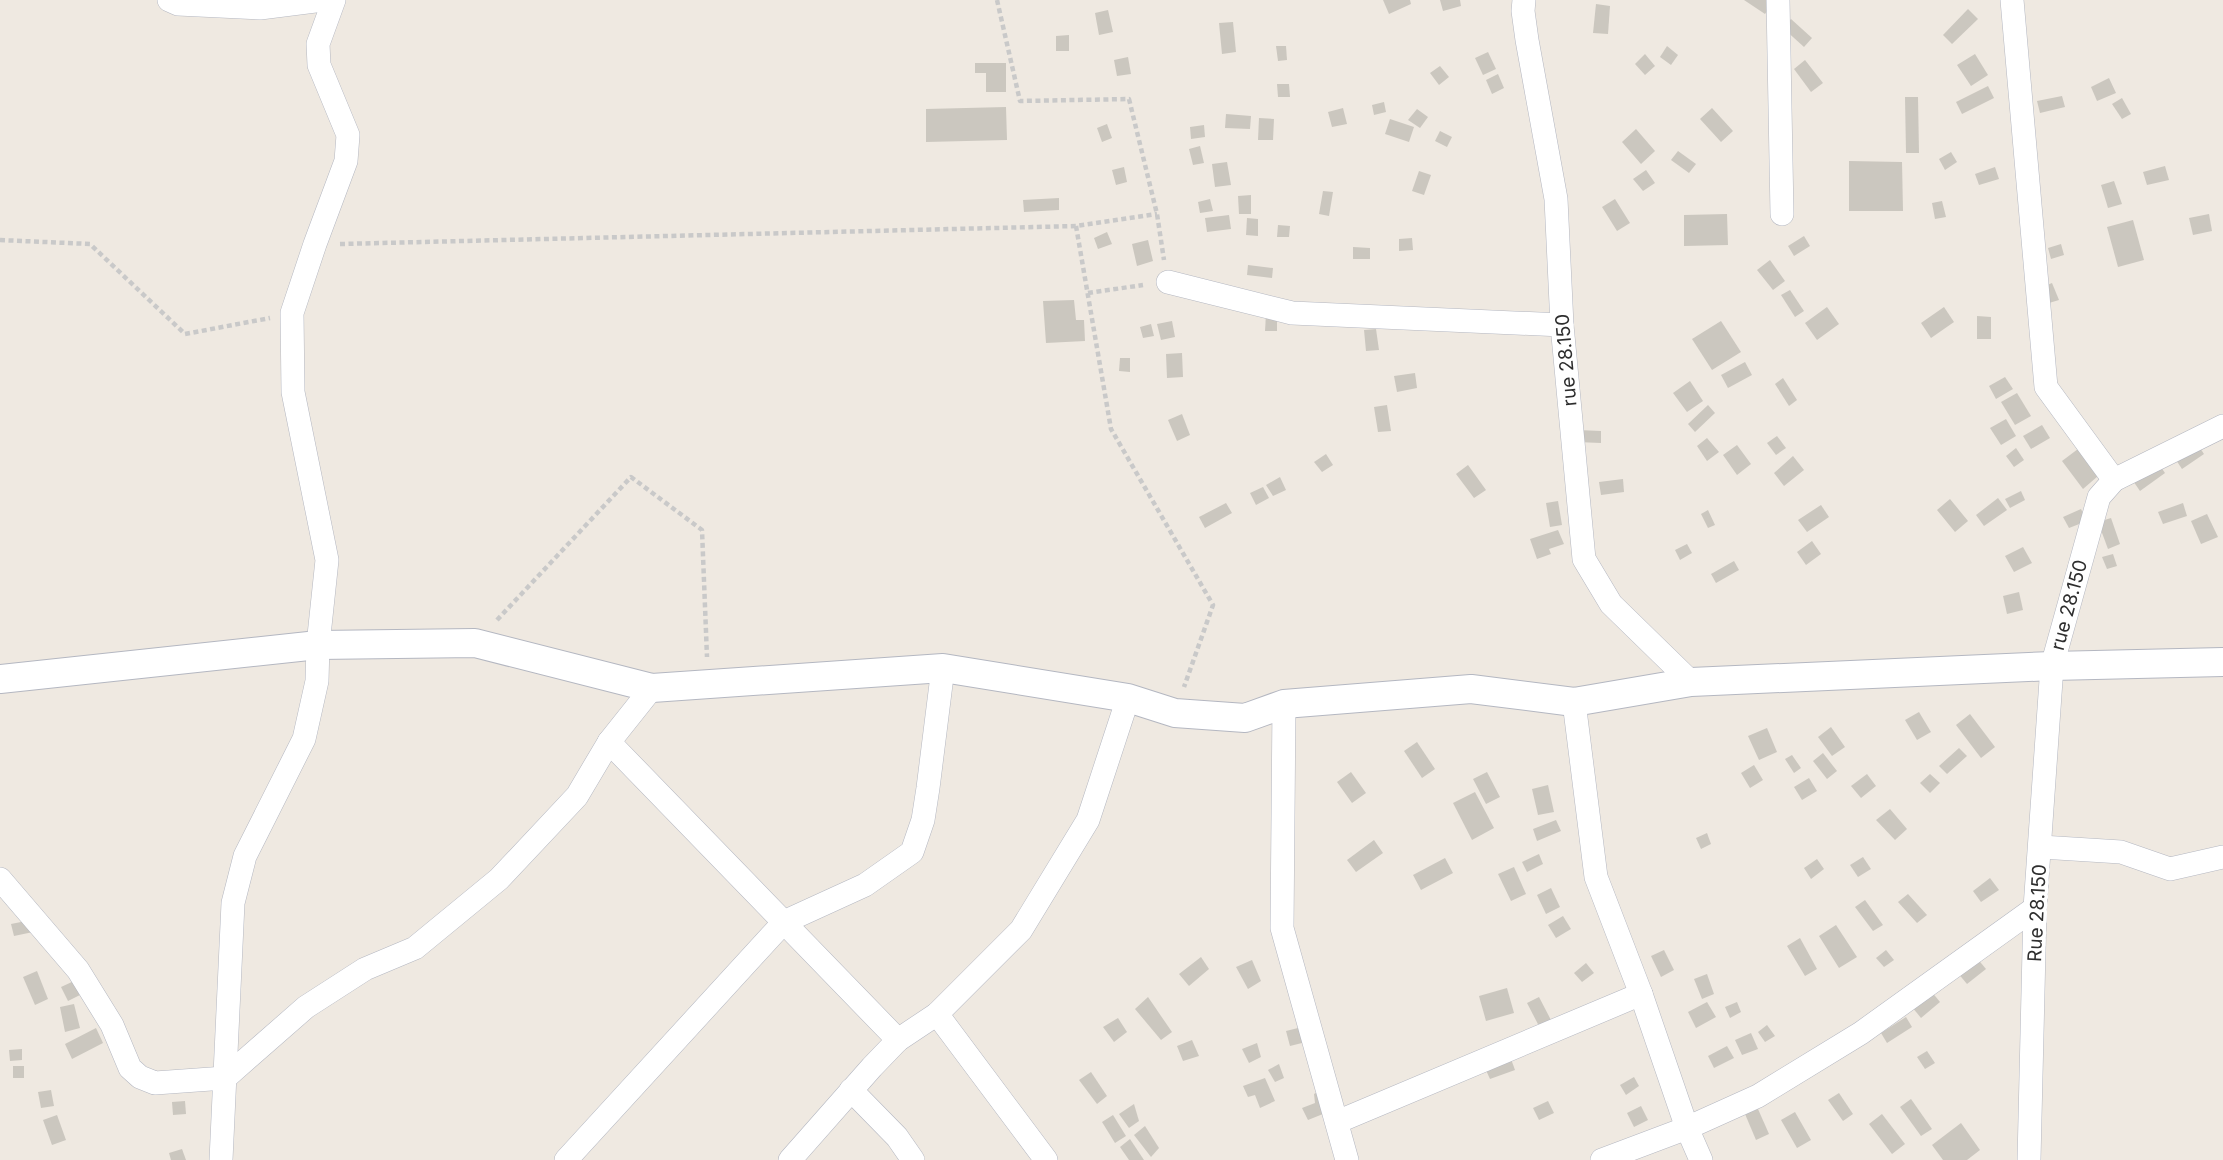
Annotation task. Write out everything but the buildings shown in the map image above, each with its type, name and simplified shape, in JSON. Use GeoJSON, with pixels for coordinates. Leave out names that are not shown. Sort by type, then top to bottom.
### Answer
{"type":"FeatureCollection","features":[{"type":"Feature","properties":{"kind":"street"},"geometry":{"type":"LineString","coordinates":[[169,0],[178,4],[260,8],[323,0]]}},
{"type":"Feature","properties":{"kind":"street"},"geometry":{"type":"LineString","coordinates":[[221,1160],[233,903],[245,856],[304,739],[317,681],[327,560],[293,392],[292,313],[346,161],[348,135],[319,65],[318,54],[318,44],[334,0]]}},
{"type":"Feature","properties":{"kind":"street","name":"rue 28.150"},"geometry":{"type":"LineString","coordinates":[[1524,0],[1522,11],[1525,31],[1556,199],[1562,325],[1584,559],[1611,604],[1691,682]]}},
{"type":"Feature","properties":{"kind":"street"},"geometry":{"type":"LineString","coordinates":[[1778,0],[1782,214]]}},
{"type":"Feature","properties":{"kind":"street"},"geometry":{"type":"LineString","coordinates":[[2012,0],[2046,387],[2114,480],[2223,426]]}},
{"type":"Feature","properties":{"kind":"street"},"geometry":{"type":"LineString","coordinates":[[1168,282],[1292,313],[1562,325]]}},
{"type":"Feature","properties":{"kind":"street","name":"rue 28.150"},"geometry":{"type":"LineString","coordinates":[[0,679],[318,645],[475,643],[652,688],[943,668],[1128,698],[1175,713],[1245,718],[1284,704],[1471,690],[1574,702],[1691,682],[2053,666],[2099,497],[2114,480]]}},
{"type":"Feature","properties":{"kind":"street"},"geometry":{"type":"LineString","coordinates":[[2053,666],[2221,660]]}},
{"type":"Feature","properties":{"kind":"street","name":"Rue 28.150"},"geometry":{"type":"LineString","coordinates":[[2029,1160],[2035,908],[2053,666]]}},
{"type":"Feature","properties":{"kind":"street"},"geometry":{"type":"LineString","coordinates":[[566,1160],[784,922],[865,885],[912,852],[923,820],[943,668]]}},
{"type":"Feature","properties":{"kind":"street"},"geometry":{"type":"LineString","coordinates":[[0,879],[78,970],[112,1025],[130,1068],[140,1077],[155,1083],[225,1078],[306,1007],[365,969],[415,948],[499,879],[576,796],[609,742],[652,688]]}},
{"type":"Feature","properties":{"kind":"street"},"geometry":{"type":"LineString","coordinates":[[790,1160],[898,1040],[937,1013],[1021,930],[1088,820],[1128,698]]}},
{"type":"Feature","properties":{"kind":"street"},"geometry":{"type":"LineString","coordinates":[[1574,702],[1596,877],[1641,994],[1687,1128],[1702,1160]]}},
{"type":"Feature","properties":{"kind":"street"},"geometry":{"type":"LineString","coordinates":[[1284,704],[1282,928],[1347,1160]]}},
{"type":"Feature","properties":{"kind":"street"},"geometry":{"type":"LineString","coordinates":[[609,742],[898,1040]]}},
{"type":"Feature","properties":{"kind":"street"},"geometry":{"type":"LineString","coordinates":[[2041,847],[2121,852],[2170,869],[2223,857]]}},
{"type":"Feature","properties":{"kind":"street"},"geometry":{"type":"LineString","coordinates":[[1602,1160],[1687,1128],[1758,1096],[1861,1032],[2035,908]]}},
{"type":"Feature","properties":{"kind":"street"},"geometry":{"type":"LineString","coordinates":[[1337,1122],[1641,994]]}},
{"type":"Feature","properties":{"kind":"street"},"geometry":{"type":"LineString","coordinates":[[937,1013],[1046,1160]]}},
{"type":"Feature","properties":{"kind":"street"},"geometry":{"type":"LineString","coordinates":[[851,1090],[897,1137],[913,1160]]}},
{"type":"Feature","properties":{"kind":"path"},"geometry":{"type":"LineString","coordinates":[[998,0],[1020,101],[1129,99],[1157,214],[1168,282],[1088,293]]}},
{"type":"Feature","properties":{"kind":"path"},"geometry":{"type":"LineString","coordinates":[[315,244],[1076,226],[1157,214]]}},
{"type":"Feature","properties":{"kind":"path"},"geometry":{"type":"LineString","coordinates":[[1076,226],[1111,429],[1213,605],[1175,713]]}},
{"type":"Feature","properties":{"kind":"path"},"geometry":{"type":"LineString","coordinates":[[0,240],[90,244],[185,334],[292,313]]}},
{"type":"Feature","properties":{"kind":"path"},"geometry":{"type":"LineString","coordinates":[[475,643],[631,477],[702,530],[708,684]]}}]}
